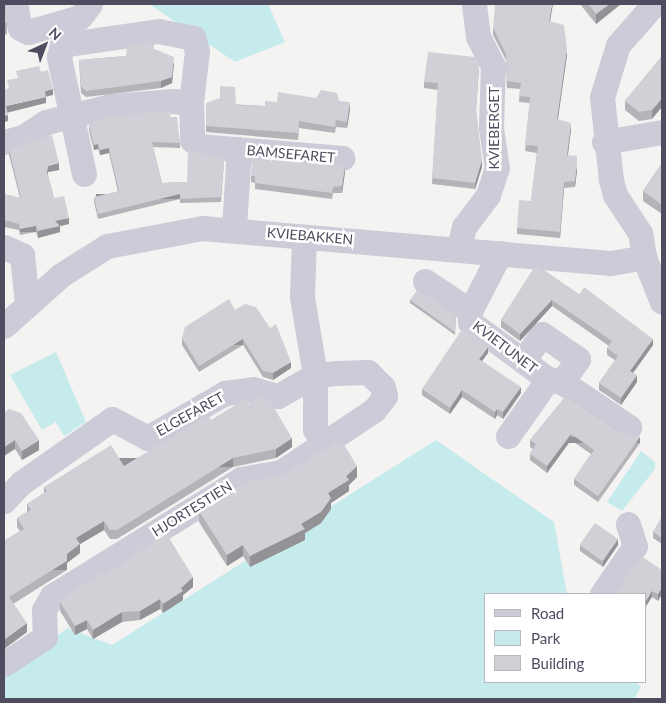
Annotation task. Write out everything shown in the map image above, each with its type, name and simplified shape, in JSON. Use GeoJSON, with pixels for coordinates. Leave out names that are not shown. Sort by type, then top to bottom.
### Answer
{"type":"FeatureCollection","features":[{"type":"Feature","properties":{"kind":"street"},"geometry":{"type":"LineString","coordinates":[[16,8],[20,28],[28,32],[80,17],[90,4]]}},
{"type":"Feature","properties":{"kind":"street","name":"KVIEBERGET"},"geometry":{"type":"LineString","coordinates":[[459,247],[464,227],[488,195],[497,168],[491,128],[493,66],[478,37],[474,4]]}},
{"type":"Feature","properties":{"kind":"street"},"geometry":{"type":"LineString","coordinates":[[654,4],[626,34],[608,65],[602,97],[604,142],[615,195],[640,233],[644,257],[662,302]]}},
{"type":"Feature","properties":{"kind":"street","name":"BAMSEFARET"},"geometry":{"type":"LineString","coordinates":[[72,116],[57,49],[122,33],[158,31],[192,38],[196,59],[191,103],[192,140],[199,146],[343,158]]}},
{"type":"Feature","properties":{"kind":"street"},"geometry":{"type":"LineString","coordinates":[[4,142],[72,116],[132,102],[191,103]]}},
{"type":"Feature","properties":{"kind":"street"},"geometry":{"type":"LineString","coordinates":[[72,116],[84,174]]}},
{"type":"Feature","properties":{"kind":"street"},"geometry":{"type":"LineString","coordinates":[[604,142],[662,132]]}},
{"type":"Feature","properties":{"kind":"street","name":"BAMSEFARET"},"geometry":{"type":"LineString","coordinates":[[234,228],[239,149]]}},
{"type":"Feature","properties":{"kind":"street","name":"KVIEBAKKEN"},"geometry":{"type":"LineString","coordinates":[[4,326],[27,303],[106,246],[159,233],[234,228],[304,237],[459,247],[500,253],[611,263],[644,257]]}},
{"type":"Feature","properties":{"kind":"street"},"geometry":{"type":"LineString","coordinates":[[304,237],[302,297],[315,375],[315,430]]}},
{"type":"Feature","properties":{"kind":"street"},"geometry":{"type":"LineString","coordinates":[[4,248],[22,255],[27,303]]}},
{"type":"Feature","properties":{"kind":"street","name":"KVIETUNET"},"geometry":{"type":"LineString","coordinates":[[500,253],[470,311],[473,326],[523,361],[629,427]]}},
{"type":"Feature","properties":{"kind":"street","name":"KVIETUNET"},"geometry":{"type":"LineString","coordinates":[[425,281],[470,311]]}},
{"type":"Feature","properties":{"kind":"street"},"geometry":{"type":"LineString","coordinates":[[523,361],[542,334],[578,359],[555,380]]}},
{"type":"Feature","properties":{"kind":"street","name":"ELGEFARET"},"geometry":{"type":"LineString","coordinates":[[4,501],[21,483],[112,419],[147,438],[225,393],[253,389],[278,396],[315,375],[368,372]]}},
{"type":"Feature","properties":{"kind":"street","name":"HJORTESTIEN"},"geometry":{"type":"LineString","coordinates":[[4,664],[45,636],[44,610],[52,596],[241,479],[281,472],[374,410],[386,396],[376,377],[368,372]]}},
{"type":"Feature","properties":{"kind":"street","name":"KVIETUNET"},"geometry":{"type":"LineString","coordinates":[[508,436],[555,380]]}},
{"type":"Feature","properties":{"kind":"street"},"geometry":{"type":"LineString","coordinates":[[603,593],[634,546],[628,524]]}},
{"type":"Feature","properties":{"kind":"green space"},"geometry":{"type":"Polygon","coordinates":[[[149,4],[268,4],[285,42],[235,62],[149,4]]]}},
{"type":"Feature","properties":{"kind":"green space"},"geometry":{"type":"Polygon","coordinates":[[[56,352],[86,422],[64,436],[56,422],[42,430],[10,375],[56,352]]]}},
{"type":"Feature","properties":{"kind":"green space"},"geometry":{"type":"Polygon","coordinates":[[[436,440],[554,522],[567,593],[483,593],[483,683],[637,683],[641,687],[634,699],[4,699],[4,672],[68,628],[112,645],[436,440]]]}},
{"type":"Feature","properties":{"kind":"green space"},"geometry":{"type":"Polygon","coordinates":[[[641,451],[655,462],[655,469],[622,511],[607,502],[641,451]]]}},
{"type":"Feature","properties":{"kind":"building"},"geometry":{"type":"Polygon","coordinates":[[[495,4],[552,4],[549,21],[564,25],[567,49],[557,119],[571,123],[567,155],[577,156],[577,163],[575,181],[564,182],[560,232],[517,228],[519,200],[531,201],[538,146],[525,145],[530,97],[519,96],[521,83],[507,81],[506,54],[493,28],[495,4]]]}},
{"type":"Feature","properties":{"kind":"building"},"geometry":{"type":"Polygon","coordinates":[[[588,4],[610,4],[596,14],[588,4]]]}},
{"type":"Feature","properties":{"kind":"building"},"geometry":{"type":"Polygon","coordinates":[[[4,7],[7,22],[4,23],[4,7]]]}},
{"type":"Feature","properties":{"kind":"building"},"geometry":{"type":"Polygon","coordinates":[[[154,42],[154,49],[174,57],[172,77],[161,81],[86,91],[81,86],[79,60],[126,56],[127,44],[154,42]]]}},
{"type":"Feature","properties":{"kind":"building"},"geometry":{"type":"Polygon","coordinates":[[[428,52],[475,57],[479,63],[476,109],[482,160],[475,183],[432,178],[438,83],[424,82],[428,52]]]}},
{"type":"Feature","properties":{"kind":"building"},"geometry":{"type":"Polygon","coordinates":[[[662,56],[662,98],[652,110],[639,112],[625,101],[662,56]]]}},
{"type":"Feature","properties":{"kind":"building"},"geometry":{"type":"Polygon","coordinates":[[[39,66],[41,72],[48,70],[53,89],[45,91],[46,97],[6,106],[8,115],[4,116],[4,90],[9,88],[7,80],[18,78],[16,71],[39,66]]]}},
{"type":"Feature","properties":{"kind":"building"},"geometry":{"type":"Polygon","coordinates":[[[220,86],[235,87],[236,105],[265,106],[265,101],[277,102],[278,92],[316,98],[321,90],[337,93],[339,101],[350,102],[347,122],[336,120],[335,127],[299,121],[298,133],[206,126],[206,103],[220,98],[220,86]]]}},
{"type":"Feature","properties":{"kind":"building"},"geometry":{"type":"Polygon","coordinates":[[[170,111],[170,117],[177,117],[180,143],[152,142],[162,183],[187,182],[188,151],[224,158],[221,197],[180,199],[180,194],[98,214],[94,197],[119,191],[109,148],[100,150],[98,144],[94,145],[89,126],[93,121],[112,116],[170,111]]]}},
{"type":"Feature","properties":{"kind":"building"},"geometry":{"type":"Polygon","coordinates":[[[52,135],[59,163],[48,166],[47,172],[54,198],[64,196],[69,218],[55,221],[60,226],[38,231],[36,226],[20,229],[19,224],[4,220],[4,194],[21,198],[9,149],[52,135]]]}},
{"type":"Feature","properties":{"kind":"building"},"geometry":{"type":"Polygon","coordinates":[[[252,159],[345,166],[342,186],[333,187],[332,193],[255,183],[255,176],[251,176],[252,159]]]}},
{"type":"Feature","properties":{"kind":"building"},"geometry":{"type":"Polygon","coordinates":[[[662,163],[662,205],[643,191],[662,163]]]}},
{"type":"Feature","properties":{"kind":"building"},"geometry":{"type":"Polygon","coordinates":[[[536,265],[579,295],[584,287],[653,339],[630,371],[637,375],[621,398],[599,383],[618,356],[607,348],[612,341],[552,300],[520,334],[501,320],[536,265]]]}},
{"type":"Feature","properties":{"kind":"building"},"geometry":{"type":"Polygon","coordinates":[[[417,290],[456,315],[455,332],[410,300],[417,290]]]}},
{"type":"Feature","properties":{"kind":"building"},"geometry":{"type":"Polygon","coordinates":[[[229,299],[235,310],[245,304],[256,307],[270,328],[276,324],[291,362],[273,373],[263,371],[243,339],[199,366],[182,338],[185,327],[229,299]]]}},
{"type":"Feature","properties":{"kind":"building"},"geometry":{"type":"Polygon","coordinates":[[[463,328],[488,347],[479,359],[521,387],[503,412],[497,409],[495,412],[462,390],[450,408],[422,389],[463,328]]]}},
{"type":"Feature","properties":{"kind":"building"},"geometry":{"type":"Polygon","coordinates":[[[566,396],[621,433],[640,437],[598,496],[574,479],[594,450],[571,434],[547,466],[530,454],[536,444],[530,440],[566,396]]]}},
{"type":"Feature","properties":{"kind":"building"},"geometry":{"type":"Polygon","coordinates":[[[258,398],[270,401],[292,438],[276,449],[233,458],[117,530],[110,530],[104,521],[76,538],[80,544],[67,554],[67,561],[9,597],[27,623],[4,640],[4,541],[24,529],[17,518],[31,510],[27,504],[47,491],[44,487],[111,445],[124,466],[208,415],[211,420],[245,399],[248,404],[258,398]]]}},
{"type":"Feature","properties":{"kind":"building"},"geometry":{"type":"Polygon","coordinates":[[[9,409],[21,413],[39,440],[22,451],[15,440],[4,447],[4,413],[9,409]]]}},
{"type":"Feature","properties":{"kind":"building"},"geometry":{"type":"Polygon","coordinates":[[[336,442],[343,443],[357,466],[346,476],[349,480],[328,493],[331,498],[321,512],[301,524],[305,529],[250,556],[243,545],[227,555],[199,511],[246,482],[284,475],[336,442]]]}},
{"type":"Feature","properties":{"kind":"building"},"geometry":{"type":"Polygon","coordinates":[[[662,517],[662,538],[653,532],[662,517]]]}},
{"type":"Feature","properties":{"kind":"building"},"geometry":{"type":"Polygon","coordinates":[[[595,523],[618,539],[602,561],[580,545],[595,523]]]}},
{"type":"Feature","properties":{"kind":"building"},"geometry":{"type":"Polygon","coordinates":[[[166,533],[193,577],[181,588],[183,591],[163,604],[160,599],[140,611],[122,612],[93,630],[87,620],[75,626],[60,602],[63,597],[102,573],[104,576],[166,533]]]}},
{"type":"Feature","properties":{"kind":"building"},"geometry":{"type":"Polygon","coordinates":[[[641,556],[662,570],[662,588],[658,594],[652,591],[646,600],[646,593],[616,593],[641,556]]]}}]}
